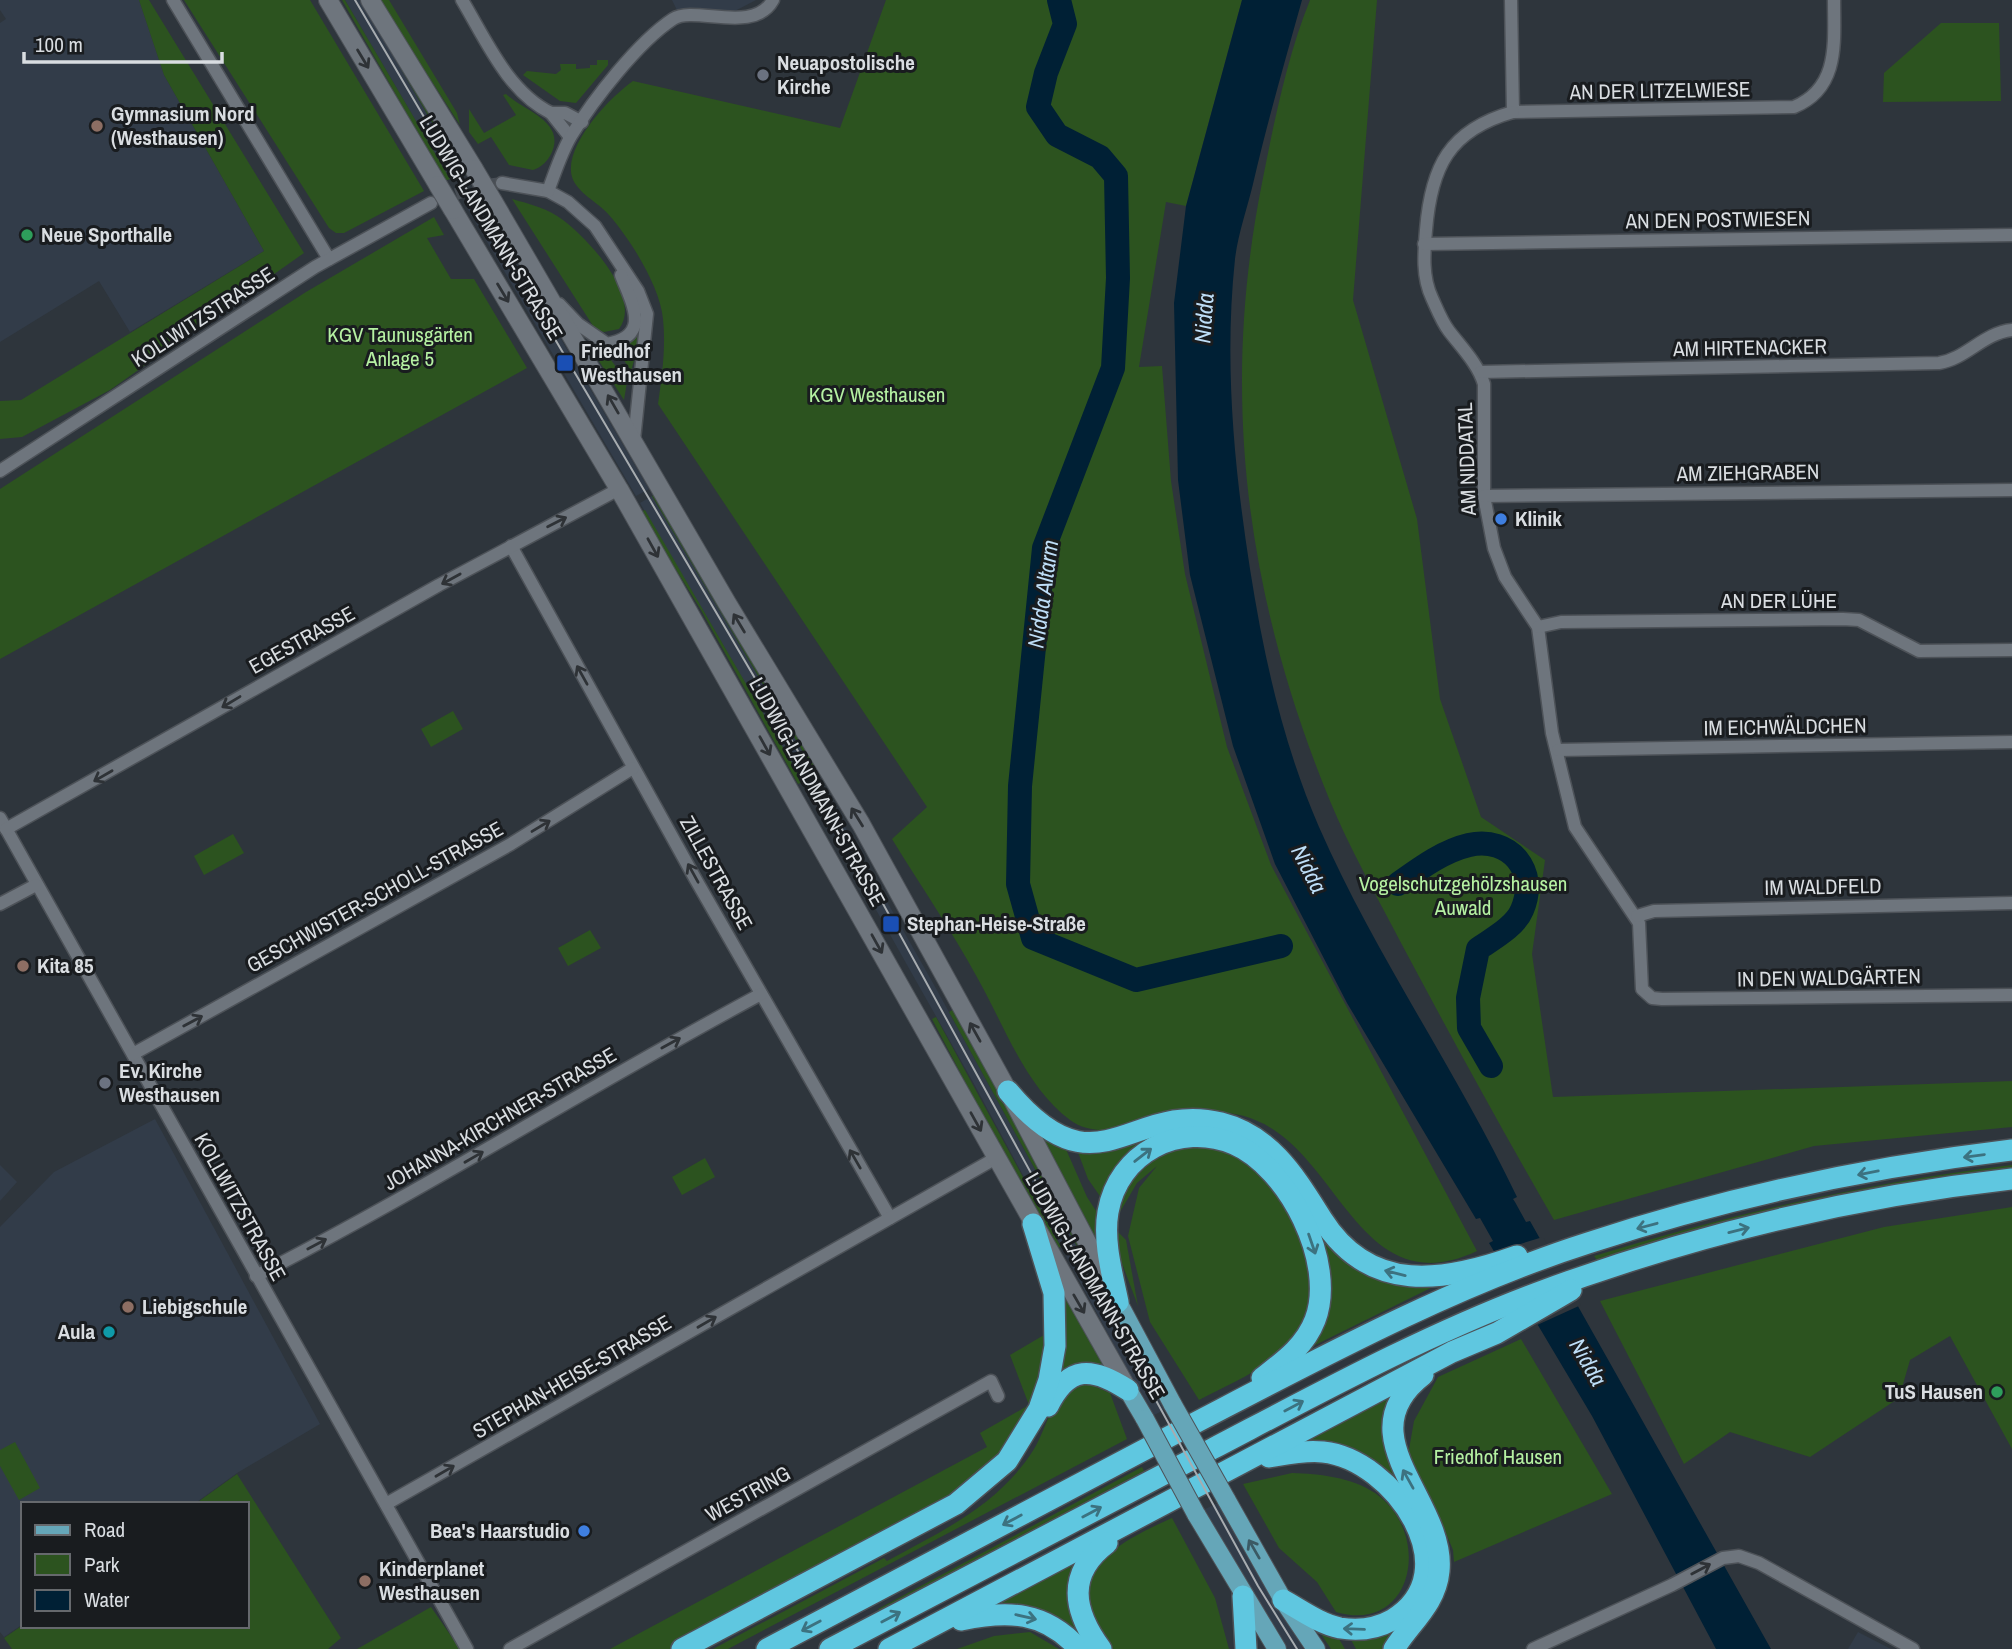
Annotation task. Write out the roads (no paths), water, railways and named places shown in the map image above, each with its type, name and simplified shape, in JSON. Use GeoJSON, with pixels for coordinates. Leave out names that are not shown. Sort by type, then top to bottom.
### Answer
{"type":"FeatureCollection","features":[{"type":"Feature","properties":{"kind":"highway"},"geometry":{"type":"LineString","coordinates":[[1009,1091],[1042,1126],[1069,1140],[1082,1142],[1120,1139],[1179,1121],[1204,1120],[1240,1129],[1267,1146],[1289,1167],[1332,1233],[1356,1257],[1371,1266],[1404,1276],[1441,1276],[1467,1280]]}},
{"type":"Feature","properties":{"kind":"highway"},"geometry":{"type":"LineString","coordinates":[[1118,1301],[1107,1236],[1108,1212],[1116,1187],[1137,1159],[1170,1139],[1214,1138],[1236,1145],[1277,1179],[1292,1200],[1311,1238],[1321,1278],[1320,1301],[1315,1319],[1299,1347],[1224,1408]]}},
{"type":"Feature","properties":{"kind":"highway"},"geometry":{"type":"LineString","coordinates":[[767,1649],[1467,1280],[1540,1248],[1587,1243],[1818,1183],[2012,1150]]}},
{"type":"Feature","properties":{"kind":"highway"},"geometry":{"type":"LineString","coordinates":[[830,1649],[1355,1374],[1486,1313],[1602,1270],[1714,1237],[1827,1209],[2012,1179]]}},
{"type":"Feature","properties":{"kind":"highway"},"geometry":{"type":"LineString","coordinates":[[682,1649],[956,1504],[1007,1461],[1039,1409],[1049,1380],[1055,1346],[1054,1293],[1033,1224]]}},
{"type":"Feature","properties":{"kind":"highway"},"geometry":{"type":"LineString","coordinates":[[890,1649],[1452,1352],[1497,1333],[1602,1270]]}},
{"type":"Feature","properties":{"kind":"highway"},"geometry":{"type":"LineString","coordinates":[[1394,1649],[1432,1596],[1440,1559],[1429,1517],[1395,1449],[1395,1418],[1409,1388],[1452,1352]]}},
{"type":"Feature","properties":{"kind":"highway"},"geometry":{"type":"LineString","coordinates":[[697,1649],[941,1521],[978,1497],[1012,1466],[1036,1431],[1059,1386],[1066,1380],[1082,1374],[1101,1375],[1128,1390]]}},
{"type":"Feature","properties":{"kind":"highway"},"geometry":{"type":"LineString","coordinates":[[1247,1462],[1306,1451],[1340,1455],[1355,1461],[1381,1478],[1401,1500],[1415,1525],[1424,1550],[1424,1573],[1417,1592],[1405,1610],[1377,1627],[1355,1630],[1337,1628],[1283,1600]]}},
{"type":"Feature","properties":{"kind":"highway"},"geometry":{"type":"LineString","coordinates":[[1101,1649],[1080,1615],[1079,1580],[1085,1564],[1098,1549],[1142,1516]]}},
{"type":"Feature","properties":{"kind":"highway"},"geometry":{"type":"LineString","coordinates":[[1243,1596],[1246,1649]]}},
{"type":"Feature","properties":{"kind":"highway"},"geometry":{"type":"LineString","coordinates":[[935,1625],[994,1613],[1026,1615],[1053,1626],[1079,1649]]}},
{"type":"Feature","properties":{"kind":"main road","name":"LUDWIG-LANDMANN-STRASSE"},"geometry":{"type":"LineString","coordinates":[[328,0],[620,489],[1196,1514],[1277,1649]]}},
{"type":"Feature","properties":{"kind":"main road","name":"LUDWIG-LANDMANN-STRASSE"},"geometry":{"type":"LineString","coordinates":[[370,0],[494,201],[727,603],[861,824],[1009,1091],[1173,1405],[1283,1600],[1316,1649]]}},
{"type":"Feature","properties":{"kind":"street"},"geometry":{"type":"LineString","coordinates":[[173,0],[329,259]]}},
{"type":"Feature","properties":{"kind":"street"},"geometry":{"type":"LineString","coordinates":[[462,0],[514,85],[536,106],[551,113],[566,113],[582,122]]}},
{"type":"Feature","properties":{"kind":"street"},"geometry":{"type":"LineString","coordinates":[[548,191],[570,137],[640,46],[674,17],[716,19],[758,13],[770,7],[774,0]]}},
{"type":"Feature","properties":{"kind":"street"},"geometry":{"type":"LineString","coordinates":[[1511,0],[1513,113]]}},
{"type":"Feature","properties":{"kind":"street","name":"AN DER LITZELWIESE"},"geometry":{"type":"LineString","coordinates":[[1513,113],[1794,107],[1820,90],[1833,64],[1834,0]]}},
{"type":"Feature","properties":{"kind":"street"},"geometry":{"type":"LineString","coordinates":[[551,113],[570,137]]}},
{"type":"Feature","properties":{"kind":"street","name":"AM NIDDATAL"},"geometry":{"type":"LineString","coordinates":[[1513,113],[1478,126],[1446,156],[1433,181],[1424,244],[1425,273],[1430,295],[1447,328],[1481,372],[1484,384],[1484,496],[1494,548],[1505,577],[1538,627],[1547,705],[1575,827],[1597,864],[1637,916]]}},
{"type":"Feature","properties":{"kind":"street"},"geometry":{"type":"LineString","coordinates":[[502,183],[548,191],[585,215],[638,291],[647,314],[634,440]]}},
{"type":"Feature","properties":{"kind":"street","name":"KOLLWITZSTRASSE"},"geometry":{"type":"LineString","coordinates":[[0,471],[329,259],[431,203]]}},
{"type":"Feature","properties":{"kind":"street","name":"AN DEN POSTWIESEN"},"geometry":{"type":"LineString","coordinates":[[1424,244],[2012,235]]}},
{"type":"Feature","properties":{"kind":"street"},"geometry":{"type":"LineString","coordinates":[[548,292],[578,324],[607,344],[620,342],[629,336],[635,326],[636,314],[613,255]]}},
{"type":"Feature","properties":{"kind":"street","name":"AM HIRTENACKER"},"geometry":{"type":"LineString","coordinates":[[1481,372],[1939,363],[1951,359],[1994,333],[2012,330]]}},
{"type":"Feature","properties":{"kind":"street","name":"EGESTRASSE"},"geometry":{"type":"LineString","coordinates":[[3,823],[620,489]]}},
{"type":"Feature","properties":{"kind":"street","name":"AM ZIEHGRABEN"},"geometry":{"type":"LineString","coordinates":[[1484,496],[2012,490]]}},
{"type":"Feature","properties":{"kind":"street","name":"ZILLESTRASSE"},"geometry":{"type":"LineString","coordinates":[[511,546],[761,994],[890,1218]]}},
{"type":"Feature","properties":{"kind":"street","name":"AN DER LÜHE"},"geometry":{"type":"LineString","coordinates":[[1538,627],[1561,622],[1860,620],[1919,652],[2012,650]]}},
{"type":"Feature","properties":{"kind":"street","name":"IM EICHWÄLDCHEN"},"geometry":{"type":"LineString","coordinates":[[1558,750],[2012,742]]}},
{"type":"Feature","properties":{"kind":"street","name":"GESCHWISTER-SCHOLL-STRASSE"},"geometry":{"type":"LineString","coordinates":[[133,1054],[510,844],[634,768]]}},
{"type":"Feature","properties":{"kind":"street","name":"KOLLWITZSTRASSE"},"geometry":{"type":"LineString","coordinates":[[3,823],[386,1504]]}},
{"type":"Feature","properties":{"kind":"street"},"geometry":{"type":"LineString","coordinates":[[0,904],[36,885]]}},
{"type":"Feature","properties":{"kind":"street","name":"IM WALDFELD"},"geometry":{"type":"LineString","coordinates":[[1637,916],[1654,911],[2012,903]]}},
{"type":"Feature","properties":{"kind":"street","name":"IN DEN WALDGÄRTEN"},"geometry":{"type":"LineString","coordinates":[[1637,916],[1641,983],[1647,994],[1662,999],[2012,995]]}},
{"type":"Feature","properties":{"kind":"street","name":"JOHANNA-KIRCHNER-STRASSE"},"geometry":{"type":"LineString","coordinates":[[256,1276],[415,1191],[578,1095],[761,994]]}},
{"type":"Feature","properties":{"kind":"street","name":"STEPHAN-HEISE-STRASSE"},"geometry":{"type":"LineString","coordinates":[[386,1504],[996,1157]]}},
{"type":"Feature","properties":{"kind":"street","name":"WESTRING"},"geometry":{"type":"LineString","coordinates":[[510,1649],[991,1381],[999,1396]]}},
{"type":"Feature","properties":{"kind":"street"},"geometry":{"type":"LineString","coordinates":[[386,1504],[467,1649]]}},
{"type":"Feature","properties":{"kind":"street"},"geometry":{"type":"LineString","coordinates":[[1533,1649],[1723,1558],[1739,1556],[1759,1563],[1913,1649]]}},
{"type":"Feature","properties":{"kind":"water","name":"Nidda"},"geometry":{"type":"Polygon","coordinates":[[[1242,0],[1302,0],[1238,240],[1230,337],[1235,453],[1250,569],[1268,668],[1295,764],[1306,796],[1341,874],[1390,967],[1494,1150],[1517,1197],[1513,1199],[1526,1222],[1530,1221],[1771,1649],[1716,1649],[1592,1416],[1489,1243],[1493,1241],[1480,1218],[1476,1219],[1347,1003],[1275,864],[1233,746],[1190,575],[1178,480],[1174,303],[1186,206],[1242,0]]]}},
{"type":"Feature","properties":{"kind":"waterway","name":"Nidda Altarm"},"geometry":{"type":"LineString","coordinates":[[1059,0],[1065,24],[1046,73],[1038,107],[1057,135],[1100,157],[1116,176],[1118,278],[1113,368],[1044,548],[1020,786],[1018,884],[1033,938],[1136,980],[1281,946]]}},
{"type":"Feature","properties":{"kind":"waterway","name":"Nidda Altarm"},"geometry":{"type":"LineString","coordinates":[[1398,884],[1441,856],[1469,845],[1497,846],[1508,851],[1524,870],[1527,882],[1522,910],[1509,927],[1478,949],[1468,998],[1469,1028],[1491,1066]]}},
{"type":"Feature","properties":{"kind":"tunnel"},"geometry":{"type":"LineString","coordinates":[[439,200],[479,186],[502,183]]}},
{"type":"Feature","properties":{"kind":"tram line"},"geometry":{"type":"LineString","coordinates":[[355,0],[815,780],[1258,1586],[1297,1649]]}},
{"type":"Feature","properties":{"kind":"place","name":"Neuapostolische Kirche"},"geometry":{"type":"Point","coordinates":[763,75]}},
{"type":"Feature","properties":{"kind":"place","name":"Gymnasium Nord (Westhausen)"},"geometry":{"type":"Point","coordinates":[97,126]}},
{"type":"Feature","properties":{"kind":"place","name":"Neue Sporthalle"},"geometry":{"type":"Point","coordinates":[27,235]}},
{"type":"Feature","properties":{"kind":"place","name":"Friedhof Westhausen"},"geometry":{"type":"Point","coordinates":[565,363]}},
{"type":"Feature","properties":{"kind":"place","name":"Klinik"},"geometry":{"type":"Point","coordinates":[1501,519]}},
{"type":"Feature","properties":{"kind":"place","name":"Stephan-Heise-Straße"},"geometry":{"type":"Point","coordinates":[891,924]}},
{"type":"Feature","properties":{"kind":"place","name":"Kita 85"},"geometry":{"type":"Point","coordinates":[23,966]}},
{"type":"Feature","properties":{"kind":"place","name":"Ev. Kirche Westhausen"},"geometry":{"type":"Point","coordinates":[105,1083]}},
{"type":"Feature","properties":{"kind":"place","name":"Liebigschule"},"geometry":{"type":"Point","coordinates":[128,1307]}},
{"type":"Feature","properties":{"kind":"place","name":"Aula"},"geometry":{"type":"Point","coordinates":[109,1332]}},
{"type":"Feature","properties":{"kind":"place","name":"TuS Hausen"},"geometry":{"type":"Point","coordinates":[1997,1392]}},
{"type":"Feature","properties":{"kind":"place","name":"Bea's Haarstudio"},"geometry":{"type":"Point","coordinates":[584,1531]}},
{"type":"Feature","properties":{"kind":"place","name":"Kinderplanet Westhausen"},"geometry":{"type":"Point","coordinates":[365,1581]}},
{"type":"Feature","properties":{"kind":"park label","name":"KGV Taunusgärten Anlage 5"},"geometry":{"type":"Point","coordinates":[400,347]}},
{"type":"Feature","properties":{"kind":"park label","name":"KGV Westhausen"},"geometry":{"type":"Point","coordinates":[877,395]}},
{"type":"Feature","properties":{"kind":"park label","name":"Vogelschutzgehölzshausen Auwald"},"geometry":{"type":"Point","coordinates":[1463,896]}},
{"type":"Feature","properties":{"kind":"park label","name":"Friedhof Hausen"},"geometry":{"type":"Point","coordinates":[1498,1457]}}]}
